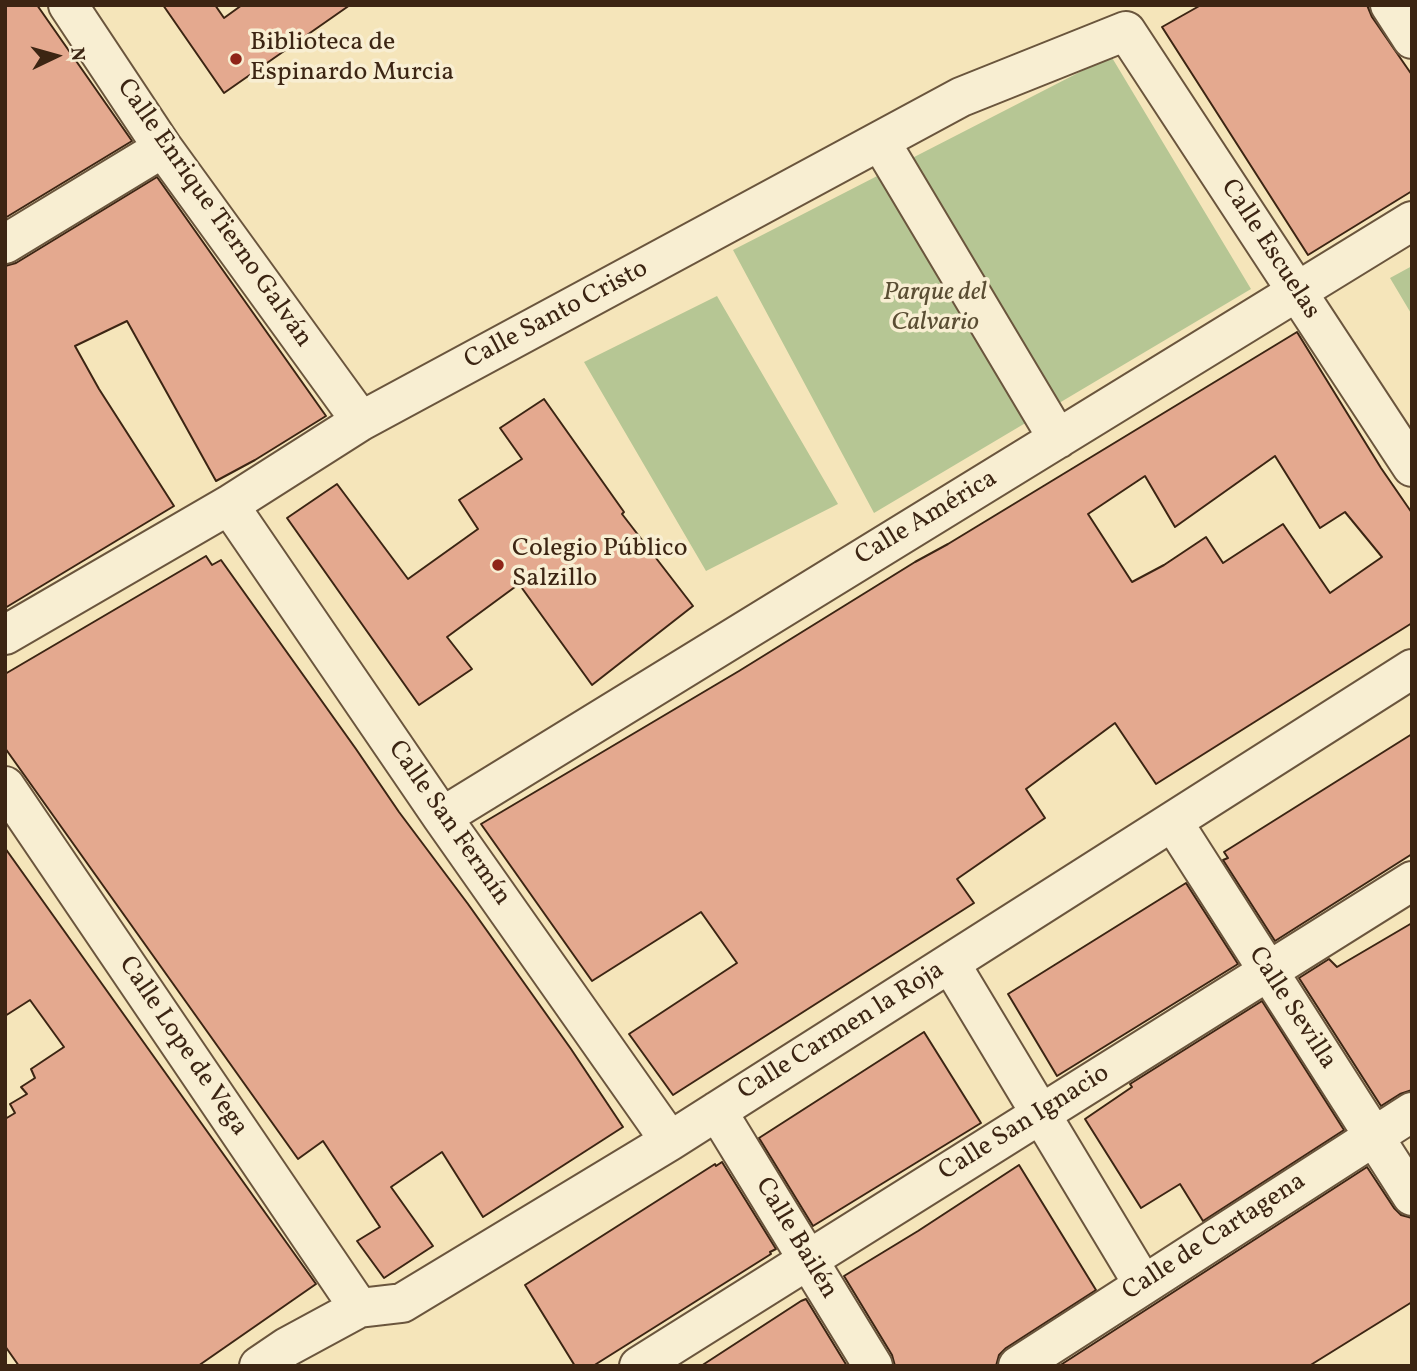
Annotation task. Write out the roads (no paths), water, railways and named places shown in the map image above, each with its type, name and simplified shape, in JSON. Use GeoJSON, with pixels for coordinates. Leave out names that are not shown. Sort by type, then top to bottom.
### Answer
{"type":"FeatureCollection","features":[{"type":"Feature","properties":{"kind":"street","name":"Calle Enrique Tierno Galván"},"geometry":{"type":"LineString","coordinates":[[68,5],[163,148],[361,421]]}},
{"type":"Feature","properties":{"kind":"street"},"geometry":{"type":"LineString","coordinates":[[1390,5],[1412,39]]}},
{"type":"Feature","properties":{"kind":"street","name":"Calle Santo Cristo"},"geometry":{"type":"LineString","coordinates":[[5,635],[229,505],[361,421],[961,97],[1126,31]]}},
{"type":"Feature","properties":{"kind":"street","name":"Calle Escuelas"},"geometry":{"type":"LineString","coordinates":[[1126,31],[1412,467]]}},
{"type":"Feature","properties":{"kind":"street"},"geometry":{"type":"LineString","coordinates":[[880,141],[1058,439]]}},
{"type":"Feature","properties":{"kind":"street"},"geometry":{"type":"LineString","coordinates":[[5,244],[163,148]]}},
{"type":"Feature","properties":{"kind":"street","name":"Calle América"},"geometry":{"type":"LineString","coordinates":[[442,817],[1412,221]]}},
{"type":"Feature","properties":{"kind":"street","name":"Calle San Fermín"},"geometry":{"type":"LineString","coordinates":[[229,505],[442,817],[670,1141]]}},
{"type":"Feature","properties":{"kind":"street","name":"Calle Carmen la Roja"},"geometry":{"type":"LineString","coordinates":[[282,1360],[359,1308],[402,1303],[670,1141],[1412,669]]}},
{"type":"Feature","properties":{"kind":"street","name":"Calle Lope de Vega"},"geometry":{"type":"LineString","coordinates":[[5,786],[359,1308]]}},
{"type":"Feature","properties":{"kind":"street","name":"Calle Sevilla"},"geometry":{"type":"LineString","coordinates":[[1173,822],[1267,973],[1412,1196]]}},
{"type":"Feature","properties":{"kind":"street","name":"Calle San Ignacio"},"geometry":{"type":"LineString","coordinates":[[650,1363],[807,1259],[1412,881]]}},
{"type":"Feature","properties":{"kind":"street"},"geometry":{"type":"LineString","coordinates":[[950,963],[1143,1284]]}},
{"type":"Feature","properties":{"kind":"street","name":"Calle Bailén"},"geometry":{"type":"LineString","coordinates":[[717,1111],[873,1366]]}},
{"type":"Feature","properties":{"kind":"street","name":"Calle de Cartagena"},"geometry":{"type":"LineString","coordinates":[[1018,1366],[1412,1112]]}},
{"type":"Feature","properties":{"kind":"place","name":"Biblioteca de Espinardo Murcia"},"geometry":{"type":"Point","coordinates":[236,59]}},
{"type":"Feature","properties":{"kind":"place","name":"Colegio Público Salzillo"},"geometry":{"type":"Point","coordinates":[498,565]}},
{"type":"Feature","properties":{"kind":"park label","name":"Parque del Calvario"},"geometry":{"type":"Point","coordinates":[935,309]}}]}
